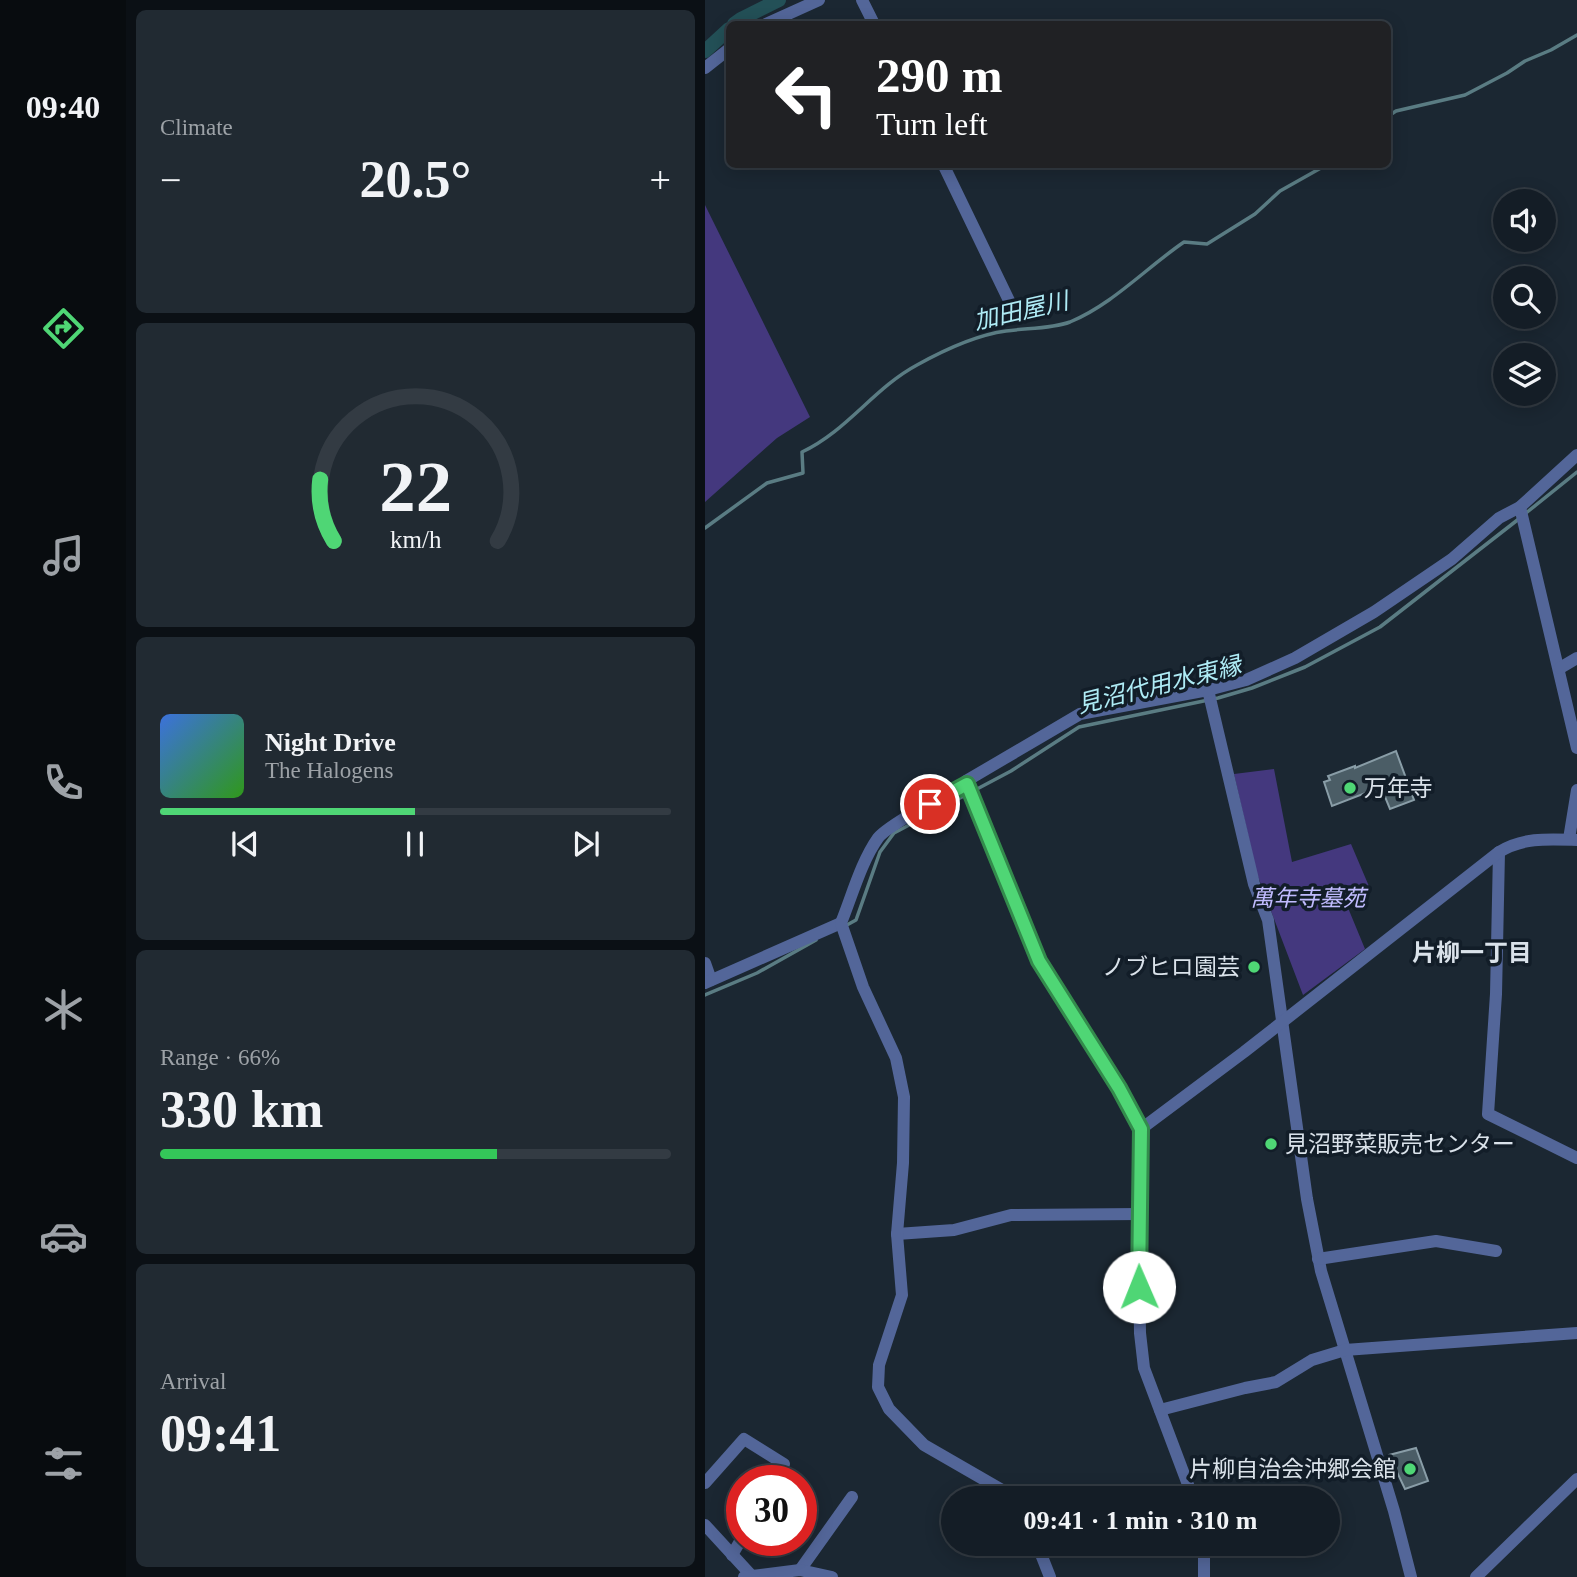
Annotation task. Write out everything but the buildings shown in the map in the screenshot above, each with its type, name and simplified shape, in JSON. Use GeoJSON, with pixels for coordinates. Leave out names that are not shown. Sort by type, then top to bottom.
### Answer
{"type":"FeatureCollection","features":[{"type":"Feature","properties":{"kind":"street"},"geometry":{"type":"LineString","coordinates":[[773,21],[819,0]]}},
{"type":"Feature","properties":{"kind":"street"},"geometry":{"type":"LineString","coordinates":[[862,0],[872,21]]}},
{"type":"Feature","properties":{"kind":"street"},"geometry":{"type":"LineString","coordinates":[[705,68],[726,51]]}},
{"type":"Feature","properties":{"kind":"street"},"geometry":{"type":"LineString","coordinates":[[945,168],[1015,313]]}},
{"type":"Feature","properties":{"kind":"street"},"geometry":{"type":"LineString","coordinates":[[966,781],[1080,714],[1208,690],[1246,680],[1295,658],[1374,612],[1452,559],[1499,518],[1520,507],[1577,454]]}},
{"type":"Feature","properties":{"kind":"street"},"geometry":{"type":"LineString","coordinates":[[1520,507],[1577,748]]}},
{"type":"Feature","properties":{"kind":"street"},"geometry":{"type":"LineString","coordinates":[[1560,668],[1577,658]]}},
{"type":"Feature","properties":{"kind":"street"},"geometry":{"type":"LineString","coordinates":[[1208,690],[1254,884],[1268,920],[1274,951],[1307,1199],[1318,1259],[1394,1511],[1411,1577]]}},
{"type":"Feature","properties":{"kind":"street"},"geometry":{"type":"LineString","coordinates":[[996,1486],[924,1445],[889,1409],[878,1387],[879,1365],[902,1295],[897,1234],[903,1163],[904,1097],[896,1058],[863,987],[841,923],[879,836],[950,791],[967,784],[1039,961],[1119,1088],[1141,1129],[1140,1333],[1144,1368],[1188,1486]]}},
{"type":"Feature","properties":{"kind":"street"},"geometry":{"type":"LineString","coordinates":[[1141,1129],[1509,845],[1533,839],[1573,840],[1577,790]]}},
{"type":"Feature","properties":{"kind":"street"},"geometry":{"type":"LineString","coordinates":[[1499,852],[1496,994],[1488,1114],[1577,1158]]}},
{"type":"Feature","properties":{"kind":"street"},"geometry":{"type":"LineString","coordinates":[[705,963],[708,981],[841,923]]}},
{"type":"Feature","properties":{"kind":"street"},"geometry":{"type":"LineString","coordinates":[[897,1234],[954,1230],[1011,1214],[1140,1214]]}},
{"type":"Feature","properties":{"kind":"street"},"geometry":{"type":"LineString","coordinates":[[1318,1259],[1436,1241],[1496,1251]]}},
{"type":"Feature","properties":{"kind":"street"},"geometry":{"type":"LineString","coordinates":[[1160,1410],[1276,1382],[1312,1360],[1345,1350],[1577,1333]]}},
{"type":"Feature","properties":{"kind":"street"},"geometry":{"type":"LineString","coordinates":[[705,1483],[744,1439],[783,1465]]}},
{"type":"Feature","properties":{"kind":"street"},"geometry":{"type":"LineString","coordinates":[[1476,1577],[1577,1479]]}},
{"type":"Feature","properties":{"kind":"street"},"geometry":{"type":"LineString","coordinates":[[800,1570],[852,1497]]}},
{"type":"Feature","properties":{"kind":"street"},"geometry":{"type":"LineString","coordinates":[[705,1525],[726,1548]]}},
{"type":"Feature","properties":{"kind":"street"},"geometry":{"type":"LineString","coordinates":[[733,1556],[747,1576],[800,1570],[832,1577]]}},
{"type":"Feature","properties":{"kind":"street"},"geometry":{"type":"LineString","coordinates":[[1042,1556],[1050,1577]]}},
{"type":"Feature","properties":{"kind":"street"},"geometry":{"type":"LineString","coordinates":[[1204,1556],[1204,1577]]}},
{"type":"Feature","properties":{"kind":"green space"},"geometry":{"type":"Polygon","coordinates":[[[705,205],[810,417],[777,438],[705,502],[705,205]]]}},
{"type":"Feature","properties":{"kind":"green space","name":"萬年寺墓苑"},"geometry":{"type":"Polygon","coordinates":[[[1274,769],[1292,862],[1351,844],[1371,891],[1346,903],[1365,949],[1303,995],[1257,874],[1234,774],[1274,769]]]}},
{"type":"Feature","properties":{"kind":"waterway","name":"見沼代用水東縁"},"geometry":{"type":"LineString","coordinates":[[738,21],[779,0]]}},
{"type":"Feature","properties":{"kind":"waterway","name":"見沼代用水東縁"},"geometry":{"type":"LineString","coordinates":[[705,51],[726,32]]}},
{"type":"Feature","properties":{"kind":"waterway","name":"加田屋川"},"geometry":{"type":"LineString","coordinates":[[1391,114],[1465,95],[1577,35]]}},
{"type":"Feature","properties":{"kind":"waterway","name":"加田屋川"},"geometry":{"type":"LineString","coordinates":[[705,528],[767,483],[803,473],[802,452],[833,433],[887,385],[917,365],[983,336],[1070,322],[1101,306],[1184,242],[1207,244],[1255,214],[1280,191],[1321,168]]}},
{"type":"Feature","properties":{"kind":"waterway","name":"見沼代用水東縁"},"geometry":{"type":"LineString","coordinates":[[1526,513],[1577,472]]}},
{"type":"Feature","properties":{"kind":"waterway","name":"見沼代用水東縁"},"geometry":{"type":"LineString","coordinates":[[845,926],[856,920],[880,852],[894,833],[1011,771],[1079,727],[1218,698],[1305,667],[1380,627],[1520,518]]}},
{"type":"Feature","properties":{"kind":"waterway","name":"見沼代用水東縁"},"geometry":{"type":"LineString","coordinates":[[705,995],[757,973],[816,940]]}},
{"type":"Feature","properties":{"kind":"place","name":"万年寺"},"geometry":{"type":"Point","coordinates":[1350,788]}},
{"type":"Feature","properties":{"kind":"place","name":"ノブヒロ園芸"},"geometry":{"type":"Point","coordinates":[1254,967]}},
{"type":"Feature","properties":{"kind":"place","name":"見沼野菜販売センター"},"geometry":{"type":"Point","coordinates":[1271,1144]}},
{"type":"Feature","properties":{"kind":"place","name":"片柳自治会沖郷会館"},"geometry":{"type":"Point","coordinates":[1410,1469]}},
{"type":"Feature","properties":{"kind":"district","name":"片柳一丁目"},"geometry":{"type":"Point","coordinates":[1472,953]}},
{"type":"Feature","properties":{"kind":"route"},"geometry":{"type":"LineString","coordinates":[[930,804],[967,784],[1039,961],[1119,1088],[1141,1129],[1139,1287]]}}]}
